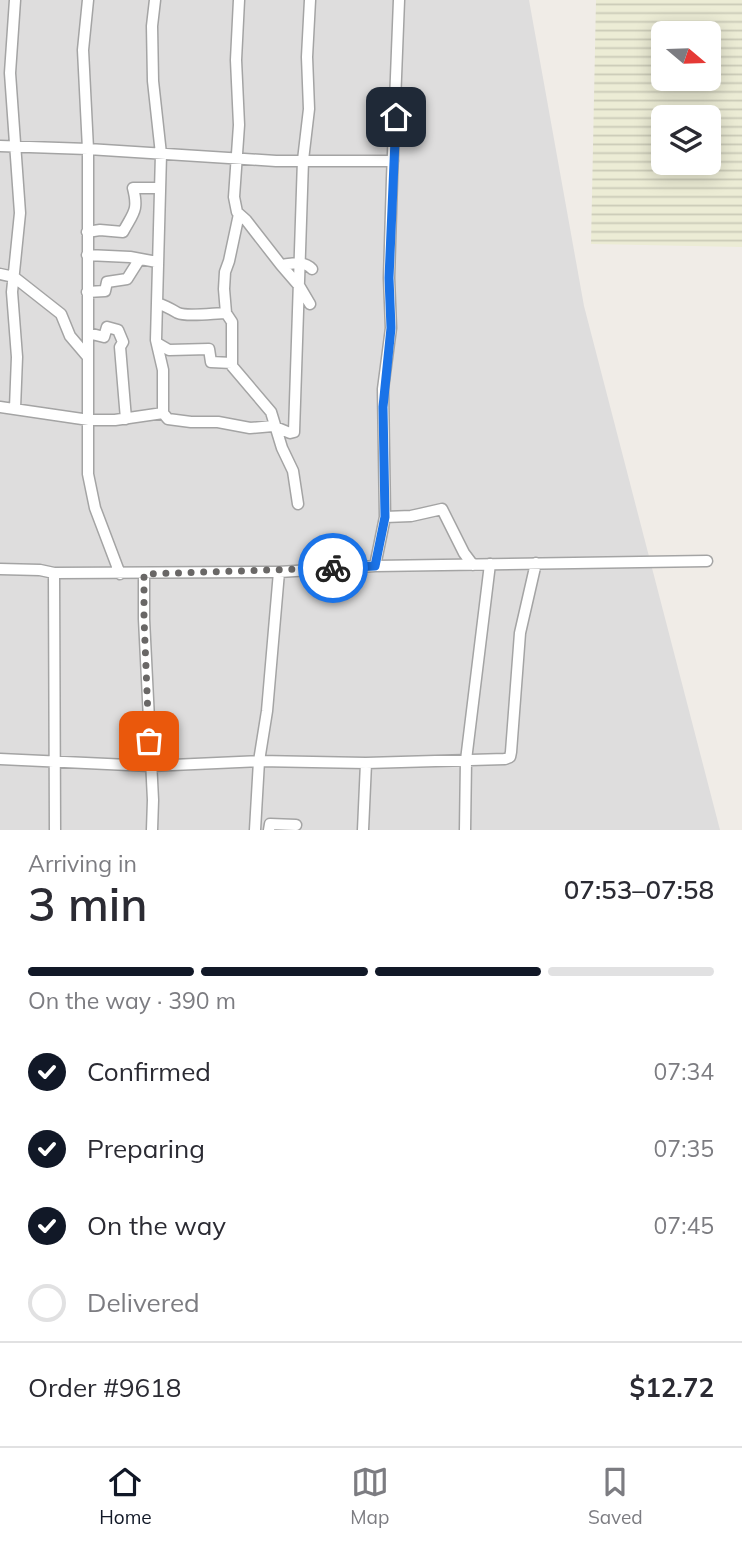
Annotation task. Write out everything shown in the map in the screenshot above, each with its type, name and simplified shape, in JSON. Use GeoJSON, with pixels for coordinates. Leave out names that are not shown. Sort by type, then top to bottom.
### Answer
{"type":"FeatureCollection","features":[{"type":"Feature","properties":{"kind":"street"},"geometry":{"type":"LineString","coordinates":[[15,0],[9,73],[20,213],[12,292],[17,357],[15,408]]}},
{"type":"Feature","properties":{"kind":"street"},"geometry":{"type":"LineString","coordinates":[[88,0],[83,50],[88,149],[88,474],[95,508],[120,574]]}},
{"type":"Feature","properties":{"kind":"street"},"geometry":{"type":"LineString","coordinates":[[155,0],[152,26],[153,81],[161,154],[157,343],[163,370],[163,413],[168,419],[218,422],[250,428],[275,426],[290,433],[296,428],[303,160],[309,109],[307,57],[310,0]]}},
{"type":"Feature","properties":{"kind":"street"},"geometry":{"type":"LineString","coordinates":[[239,0],[236,61],[239,125],[234,197],[237,212],[299,285],[310,304]]}},
{"type":"Feature","properties":{"kind":"street"},"geometry":{"type":"LineString","coordinates":[[375,566],[385,517],[383,401],[391,328],[389,278],[399,0]]}},
{"type":"Feature","properties":{"kind":"street"},"geometry":{"type":"LineString","coordinates":[[0,146],[237,159],[393,162]]}},
{"type":"Feature","properties":{"kind":"street"},"geometry":{"type":"LineString","coordinates":[[87,232],[123,232],[135,215],[137,203],[133,188],[160,188]]}},
{"type":"Feature","properties":{"kind":"street"},"geometry":{"type":"LineString","coordinates":[[239,214],[233,248],[225,272],[226,313],[232,322],[232,363],[271,412],[293,471],[298,504]]}},
{"type":"Feature","properties":{"kind":"street"},"geometry":{"type":"LineString","coordinates":[[87,255],[130,257],[157,262]]}},
{"type":"Feature","properties":{"kind":"street"},"geometry":{"type":"LineString","coordinates":[[86,292],[105,290],[107,282],[127,278],[139,260]]}},
{"type":"Feature","properties":{"kind":"street"},"geometry":{"type":"LineString","coordinates":[[281,265],[300,263],[309,265],[312,269]]}},
{"type":"Feature","properties":{"kind":"street"},"geometry":{"type":"LineString","coordinates":[[0,274],[14,276],[61,314],[69,336],[86,356]]}},
{"type":"Feature","properties":{"kind":"street"},"geometry":{"type":"LineString","coordinates":[[157,303],[192,316],[200,313],[226,313]]}},
{"type":"Feature","properties":{"kind":"street"},"geometry":{"type":"LineString","coordinates":[[88,333],[104,337],[107,327],[118,330],[123,342],[122,382],[126,419]]}},
{"type":"Feature","properties":{"kind":"street"},"geometry":{"type":"LineString","coordinates":[[157,343],[169,350],[196,347],[209,349],[211,362],[232,363]]}},
{"type":"Feature","properties":{"kind":"street"},"geometry":{"type":"LineString","coordinates":[[0,407],[89,421],[163,413]]}},
{"type":"Feature","properties":{"kind":"street"},"geometry":{"type":"LineString","coordinates":[[385,517],[411,516],[442,509],[473,565]]}},
{"type":"Feature","properties":{"kind":"street"},"geometry":{"type":"LineString","coordinates":[[0,569],[54,573],[144,574],[279,572],[375,566],[707,561]]}},
{"type":"Feature","properties":{"kind":"street"},"geometry":{"type":"LineString","coordinates":[[0,759],[150,766],[259,761],[366,763],[505,759],[510,757],[520,633],[536,563]]}},
{"type":"Feature","properties":{"kind":"street"},"geometry":{"type":"LineString","coordinates":[[465,830],[466,760],[490,564]]}},
{"type":"Feature","properties":{"kind":"street"},"geometry":{"type":"LineString","coordinates":[[255,830],[259,761],[270,688],[279,572]]}},
{"type":"Feature","properties":{"kind":"street"},"geometry":{"type":"LineString","coordinates":[[54,573],[55,830]]}},
{"type":"Feature","properties":{"kind":"street"},"geometry":{"type":"LineString","coordinates":[[144,574],[152,830]]}},
{"type":"Feature","properties":{"kind":"street"},"geometry":{"type":"LineString","coordinates":[[363,830],[366,763]]}},
{"type":"Feature","properties":{"kind":"street"},"geometry":{"type":"LineString","coordinates":[[269,830],[270,824],[296,825]]}},
{"type":"Feature","properties":{"kind":"shaded area"},"geometry":{"type":"Polygon","coordinates":[[[0,0],[529,0],[584,306],[720,830],[0,830],[0,0]]]}},
{"type":"Feature","properties":{"kind":"green space"},"geometry":{"type":"Polygon","coordinates":[[[596,0],[742,0],[742,247],[591,244],[596,0]]]}},
{"type":"Feature","properties":{"kind":"way so far"},"geometry":{"type":"LineString","coordinates":[[149,741],[144,574],[279,572],[333,568]]}},
{"type":"Feature","properties":{"kind":"route"},"geometry":{"type":"LineString","coordinates":[[333,568],[375,566],[385,517],[382,425],[383,389],[391,328],[389,278],[396,117]]}}]}
